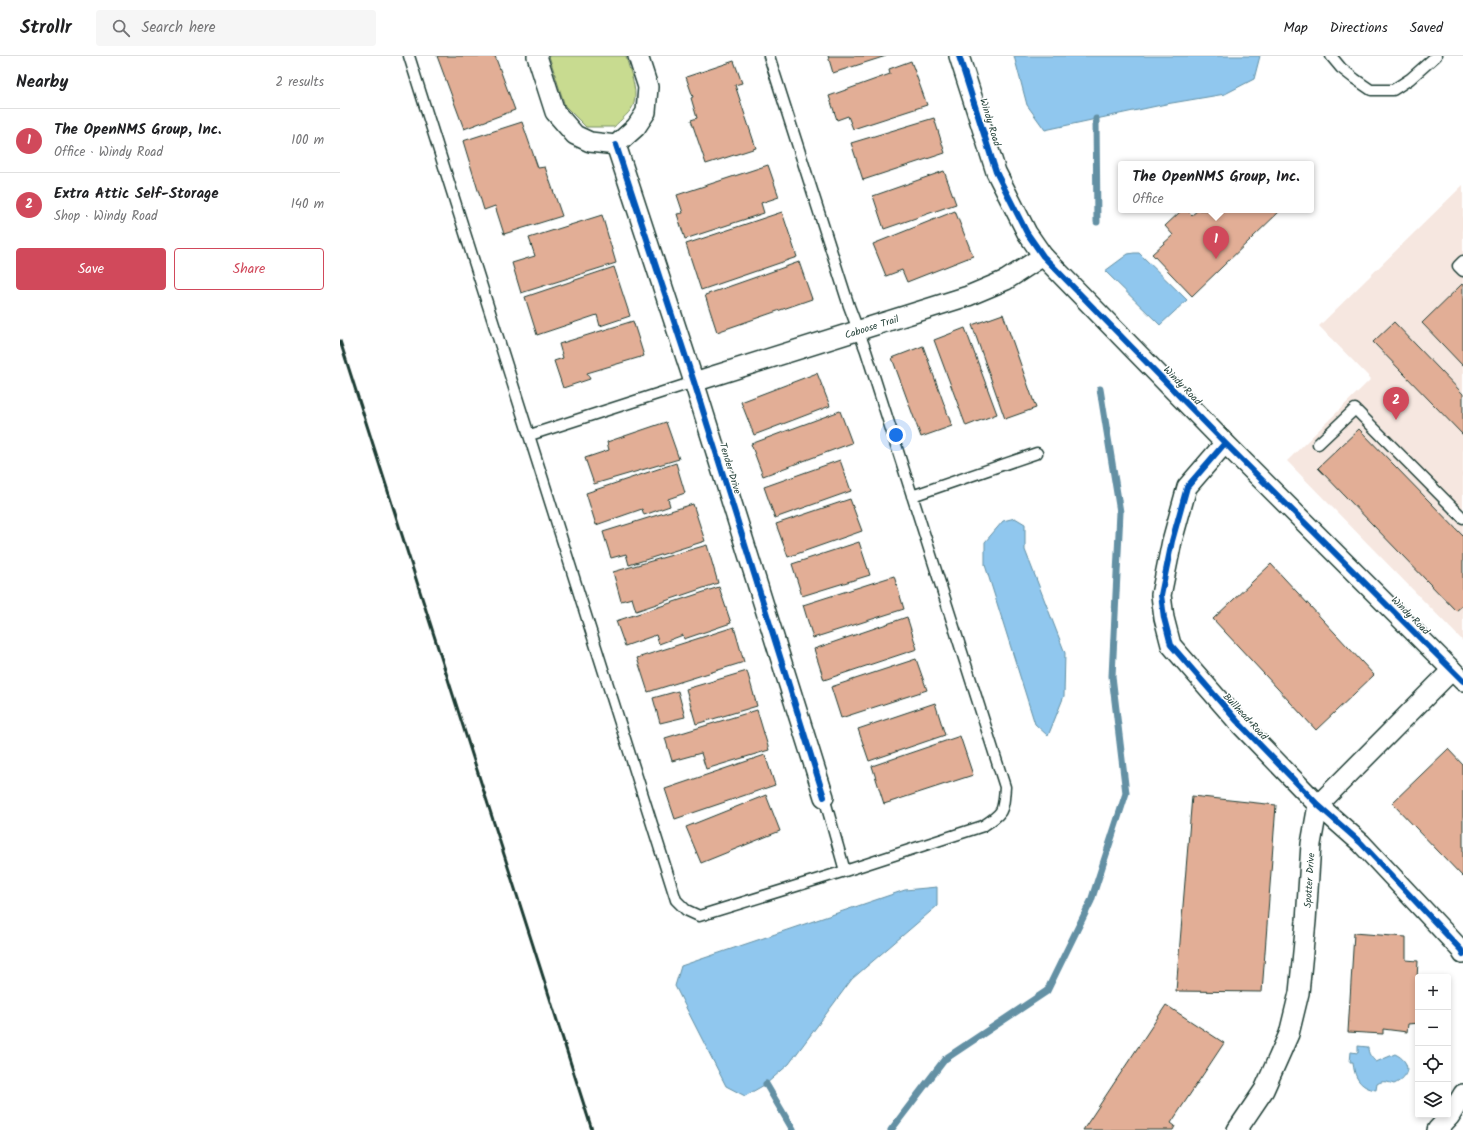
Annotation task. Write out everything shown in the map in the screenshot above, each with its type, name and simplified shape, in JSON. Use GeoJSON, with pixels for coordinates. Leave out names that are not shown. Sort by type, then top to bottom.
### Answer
{"type":"FeatureCollection","features":[{"type":"Feature","properties":{"kind":"street"},"geometry":{"type":"LineString","coordinates":[[537,56],[555,112],[575,135],[590,142],[616,145],[636,127],[646,112],[648,87],[638,56]]}},
{"type":"Feature","properties":{"kind":"street","name":"Windy Road"},"geometry":{"type":"LineString","coordinates":[[959,56],[996,172],[1027,233],[1043,256],[1225,443],[1458,676]]}},
{"type":"Feature","properties":{"kind":"street","name":"Tender Drive"},"geometry":{"type":"LineString","coordinates":[[616,145],[694,382],[824,798]]}},
{"type":"Feature","properties":{"kind":"street","name":"Caboose Trail"},"geometry":{"type":"LineString","coordinates":[[694,382],[968,296],[1006,280],[1043,256]]}},
{"type":"Feature","properties":{"kind":"street","name":"Bullhead Road"},"geometry":{"type":"LineString","coordinates":[[1225,443],[1187,487],[1172,541],[1161,595],[1164,618],[1171,646],[1237,721],[1318,806],[1361,843],[1461,950],[1463,954]]}},
{"type":"Feature","properties":{"kind":"street"},"geometry":{"type":"LineString","coordinates":[[1318,806],[1458,676]]}},
{"type":"Feature","properties":{"kind":"street","name":"Spotter Drive"},"geometry":{"type":"LineString","coordinates":[[1237,1130],[1264,1090],[1289,1034],[1299,993],[1311,844],[1318,806]]}},
{"type":"Feature","properties":{"kind":"street"},"geometry":{"type":"LineString","coordinates":[[1437,1130],[1450,1116],[1463,1094]]}},
{"type":"Feature","properties":{"kind":"lane"},"geometry":{"type":"LineString","coordinates":[[409,56],[676,900],[686,910],[699,916],[845,871],[983,826],[1003,810],[1005,788],[866,351],[857,331],[769,56]]}},
{"type":"Feature","properties":{"kind":"lane"},"geometry":{"type":"LineString","coordinates":[[1331,56],[1341,68],[1371,90],[1392,90],[1410,79],[1436,56]]}},
{"type":"Feature","properties":{"kind":"lane"},"geometry":{"type":"LineString","coordinates":[[530,435],[694,382]]}},
{"type":"Feature","properties":{"kind":"lane"},"geometry":{"type":"LineString","coordinates":[[1318,444],[1355,409],[1463,518]]}},
{"type":"Feature","properties":{"kind":"lane"},"geometry":{"type":"LineString","coordinates":[[912,496],[1036,453]]}},
{"type":"Feature","properties":{"kind":"lane"},"geometry":{"type":"LineString","coordinates":[[824,798],[845,871]]}},
{"type":"Feature","properties":{"kind":"shaded area"},"geometry":{"type":"Polygon","coordinates":[[[1463,185],[1463,641],[1287,461],[1371,379],[1319,326],[1463,185]]]}},
{"type":"Feature","properties":{"kind":"green space"},"geometry":{"type":"Polygon","coordinates":[[[549,56],[626,56],[635,91],[634,103],[631,110],[614,127],[586,127],[565,106],[549,56]]]}},
{"type":"Feature","properties":{"kind":"water"},"geometry":{"type":"Polygon","coordinates":[[[1014,56],[1260,56],[1254,79],[1225,94],[1166,104],[1045,130],[1027,105],[1014,56]]]}},
{"type":"Feature","properties":{"kind":"water"},"geometry":{"type":"Polygon","coordinates":[[[1139,253],[1187,300],[1160,325],[1105,271],[1128,254],[1139,253]]]}},
{"type":"Feature","properties":{"kind":"water"},"geometry":{"type":"Polygon","coordinates":[[[1015,518],[1025,524],[1025,550],[1065,653],[1064,696],[1048,736],[1035,724],[985,565],[985,542],[1003,521],[1015,518]]]}},
{"type":"Feature","properties":{"kind":"water"},"geometry":{"type":"Polygon","coordinates":[[[937,887],[937,906],[852,979],[789,1064],[766,1084],[745,1096],[726,1086],[675,986],[681,966],[905,890],[937,887]]]}},
{"type":"Feature","properties":{"kind":"water"},"geometry":{"type":"Polygon","coordinates":[[[1358,1046],[1368,1047],[1370,1055],[1376,1062],[1395,1054],[1404,1061],[1407,1069],[1406,1074],[1394,1084],[1381,1082],[1377,1084],[1376,1090],[1366,1087],[1356,1077],[1353,1062],[1350,1062],[1351,1052],[1358,1053],[1358,1046]]]}},
{"type":"Feature","properties":{"kind":"building"},"geometry":{"type":"Polygon","coordinates":[[[437,56],[495,56],[515,110],[464,129],[437,56]]]}},
{"type":"Feature","properties":{"kind":"building"},"geometry":{"type":"Polygon","coordinates":[[[828,56],[886,56],[833,73],[828,56]]]}},
{"type":"Feature","properties":{"kind":"building"},"geometry":{"type":"Polygon","coordinates":[[[734,61],[742,83],[735,85],[756,148],[706,164],[691,120],[697,118],[691,98],[693,97],[686,77],[734,61]]]}},
{"type":"Feature","properties":{"kind":"building"},"geometry":{"type":"Polygon","coordinates":[[[911,61],[927,105],[853,129],[848,116],[837,120],[829,96],[890,74],[889,69],[911,61]]]}},
{"type":"Feature","properties":{"kind":"building"},"geometry":{"type":"Polygon","coordinates":[[[934,118],[945,153],[863,180],[851,143],[934,118]]]}},
{"type":"Feature","properties":{"kind":"building"},"geometry":{"type":"Polygon","coordinates":[[[522,122],[538,168],[545,167],[562,216],[504,234],[495,206],[484,210],[463,141],[522,122]]]}},
{"type":"Feature","properties":{"kind":"building"},"geometry":{"type":"Polygon","coordinates":[[[768,165],[779,197],[761,203],[764,213],[685,239],[677,214],[683,213],[677,195],[768,165]]]}},
{"type":"Feature","properties":{"kind":"building"},"geometry":{"type":"Polygon","coordinates":[[[944,171],[956,204],[884,229],[873,196],[944,171]]]}},
{"type":"Feature","properties":{"kind":"building"},"geometry":{"type":"Polygon","coordinates":[[[955,211],[973,256],[907,282],[902,270],[886,276],[873,244],[955,211]]]}},
{"type":"Feature","properties":{"kind":"building"},"geometry":{"type":"Polygon","coordinates":[[[782,212],[797,257],[701,290],[686,244],[782,212]]]}},
{"type":"Feature","properties":{"kind":"building"},"geometry":{"type":"Polygon","coordinates":[[[1179,213],[1190,213],[1192,215],[1194,213],[1278,213],[1192,296],[1152,254],[1173,235],[1165,226],[1179,213]]]}},
{"type":"Feature","properties":{"kind":"building"},"geometry":{"type":"Polygon","coordinates":[[[602,215],[616,263],[521,293],[512,263],[535,256],[529,238],[602,215]]]}},
{"type":"Feature","properties":{"kind":"building"},"geometry":{"type":"Polygon","coordinates":[[[799,262],[812,299],[717,332],[705,295],[799,262]]]}},
{"type":"Feature","properties":{"kind":"building"},"geometry":{"type":"Polygon","coordinates":[[[614,267],[630,316],[600,326],[597,315],[537,335],[525,297],[614,267]]]}},
{"type":"Feature","properties":{"kind":"building"},"geometry":{"type":"Polygon","coordinates":[[[1462,284],[1463,285],[1463,366],[1422,323],[1462,284]]]}},
{"type":"Feature","properties":{"kind":"building"},"geometry":{"type":"Polygon","coordinates":[[[1003,314],[1036,408],[1005,419],[972,325],[1003,314]]]}},
{"type":"Feature","properties":{"kind":"building"},"geometry":{"type":"Polygon","coordinates":[[[633,321],[644,356],[587,373],[590,379],[563,388],[554,361],[563,358],[559,344],[633,321]]]}},
{"type":"Feature","properties":{"kind":"building"},"geometry":{"type":"Polygon","coordinates":[[[1394,322],[1463,394],[1463,435],[1373,342],[1394,322]]]}},
{"type":"Feature","properties":{"kind":"building"},"geometry":{"type":"Polygon","coordinates":[[[965,328],[997,414],[966,426],[934,340],[965,328]]]}},
{"type":"Feature","properties":{"kind":"building"},"geometry":{"type":"Polygon","coordinates":[[[923,346],[952,426],[921,437],[892,358],[923,346]]]}},
{"type":"Feature","properties":{"kind":"building"},"geometry":{"type":"Polygon","coordinates":[[[817,373],[830,406],[754,435],[741,402],[817,373]]]}},
{"type":"Feature","properties":{"kind":"building"},"geometry":{"type":"Polygon","coordinates":[[[840,411],[852,443],[763,476],[751,444],[840,411]]]}},
{"type":"Feature","properties":{"kind":"building"},"geometry":{"type":"Polygon","coordinates":[[[666,422],[679,459],[594,484],[585,458],[609,450],[607,442],[666,422]]]}},
{"type":"Feature","properties":{"kind":"building"},"geometry":{"type":"Polygon","coordinates":[[[1359,429],[1463,536],[1463,605],[1456,611],[1318,468],[1359,429]]]}},
{"type":"Feature","properties":{"kind":"building"},"geometry":{"type":"Polygon","coordinates":[[[840,460],[851,491],[775,518],[764,487],[840,460]]]}},
{"type":"Feature","properties":{"kind":"building"},"geometry":{"type":"Polygon","coordinates":[[[676,463],[685,493],[668,499],[670,506],[644,515],[642,509],[596,525],[586,493],[676,463]]]}},
{"type":"Feature","properties":{"kind":"building"},"geometry":{"type":"Polygon","coordinates":[[[850,499],[862,531],[788,557],[776,524],[850,499]]]}},
{"type":"Feature","properties":{"kind":"building"},"geometry":{"type":"Polygon","coordinates":[[[693,504],[705,541],[629,565],[626,554],[611,558],[603,532],[693,504]]]}},
{"type":"Feature","properties":{"kind":"building"},"geometry":{"type":"Polygon","coordinates":[[[859,542],[870,575],[802,596],[792,564],[859,542]]]}},
{"type":"Feature","properties":{"kind":"building"},"geometry":{"type":"Polygon","coordinates":[[[707,545],[718,583],[636,611],[632,598],[621,601],[613,572],[707,545]]]}},
{"type":"Feature","properties":{"kind":"building"},"geometry":{"type":"Polygon","coordinates":[[[1271,564],[1374,675],[1316,730],[1213,619],[1271,564]]]}},
{"type":"Feature","properties":{"kind":"building"},"geometry":{"type":"Polygon","coordinates":[[[894,576],[904,609],[813,638],[803,605],[894,576]]]}},
{"type":"Feature","properties":{"kind":"building"},"geometry":{"type":"Polygon","coordinates":[[[719,587],[731,623],[684,639],[683,635],[659,644],[656,635],[625,646],[616,621],[719,587]]]}},
{"type":"Feature","properties":{"kind":"building"},"geometry":{"type":"Polygon","coordinates":[[[907,617],[917,649],[824,680],[814,649],[907,617]]]}},
{"type":"Feature","properties":{"kind":"building"},"geometry":{"type":"Polygon","coordinates":[[[734,627],[744,662],[648,692],[637,658],[734,627]]]}},
{"type":"Feature","properties":{"kind":"building"},"geometry":{"type":"Polygon","coordinates":[[[916,659],[927,690],[841,718],[831,687],[916,659]]]}},
{"type":"Feature","properties":{"kind":"building"},"geometry":{"type":"Polygon","coordinates":[[[747,671],[757,706],[696,724],[686,689],[747,671]]]}},
{"type":"Feature","properties":{"kind":"building"},"geometry":{"type":"Polygon","coordinates":[[[678,691],[685,717],[660,723],[653,698],[678,691]]]}},
{"type":"Feature","properties":{"kind":"building"},"geometry":{"type":"Polygon","coordinates":[[[935,703],[945,735],[869,761],[858,729],[935,703]]]}},
{"type":"Feature","properties":{"kind":"building"},"geometry":{"type":"Polygon","coordinates":[[[757,710],[769,750],[706,769],[701,753],[672,761],[665,738],[757,710]]]}},
{"type":"Feature","properties":{"kind":"building"},"geometry":{"type":"Polygon","coordinates":[[[960,736],[973,775],[884,804],[872,766],[960,736]]]}},
{"type":"Feature","properties":{"kind":"building"},"geometry":{"type":"Polygon","coordinates":[[[1448,749],[1463,765],[1463,877],[1392,803],[1448,749]]]}},
{"type":"Feature","properties":{"kind":"building"},"geometry":{"type":"Polygon","coordinates":[[[765,755],[775,785],[675,819],[665,789],[765,755]]]}},
{"type":"Feature","properties":{"kind":"building"},"geometry":{"type":"Polygon","coordinates":[[[766,795],[780,831],[701,863],[686,827],[766,795]]]}},
{"type":"Feature","properties":{"kind":"building"},"geometry":{"type":"Polygon","coordinates":[[[1192,796],[1276,805],[1262,992],[1176,991],[1192,796]]]}},
{"type":"Feature","properties":{"kind":"building"},"geometry":{"type":"Polygon","coordinates":[[[1354,933],[1406,937],[1406,960],[1418,961],[1417,974],[1415,974],[1415,1023],[1408,1024],[1407,1032],[1383,1029],[1383,1034],[1348,1032],[1354,933]]]}},
{"type":"Feature","properties":{"kind":"building"},"geometry":{"type":"Polygon","coordinates":[[[1166,1005],[1224,1043],[1171,1123],[1175,1126],[1173,1130],[1083,1130],[1166,1005]]]}},
{"type":"Feature","properties":{"kind":"waterway"},"geometry":{"type":"LineString","coordinates":[[1096,119],[1097,222]]}},
{"type":"Feature","properties":{"kind":"waterway"},"geometry":{"type":"LineString","coordinates":[[891,1130],[945,1059],[1047,991],[1091,901],[1126,793],[1112,676],[1120,512],[1100,389]]}},
{"type":"Feature","properties":{"kind":"waterway"},"geometry":{"type":"LineString","coordinates":[[766,1084],[793,1130]]}},
{"type":"Feature","properties":{"kind":"railway"},"geometry":{"type":"LineString","coordinates":[[340,341],[592,1130]]}},
{"type":"Feature","properties":{"kind":"cycle path"},"geometry":{"type":"LineString","coordinates":[[959,56],[996,172],[1027,233],[1043,256],[1225,443],[1463,681]]}},
{"type":"Feature","properties":{"kind":"cycle path"},"geometry":{"type":"LineString","coordinates":[[616,145],[694,382],[824,797]]}},
{"type":"Feature","properties":{"kind":"cycle path"},"geometry":{"type":"LineString","coordinates":[[1225,443],[1187,487],[1172,541],[1161,595],[1164,618],[1171,645],[1237,721],[1318,805],[1361,843],[1461,950],[1463,954]]}},
{"type":"Feature","properties":{"kind":"place","name":"The OpenNMS Group, Inc."},"geometry":{"type":"Point","coordinates":[1216,259]}},
{"type":"Feature","properties":{"kind":"place","name":"Extra Attic Self-Storage"},"geometry":{"type":"Point","coordinates":[1396,420]}}]}
